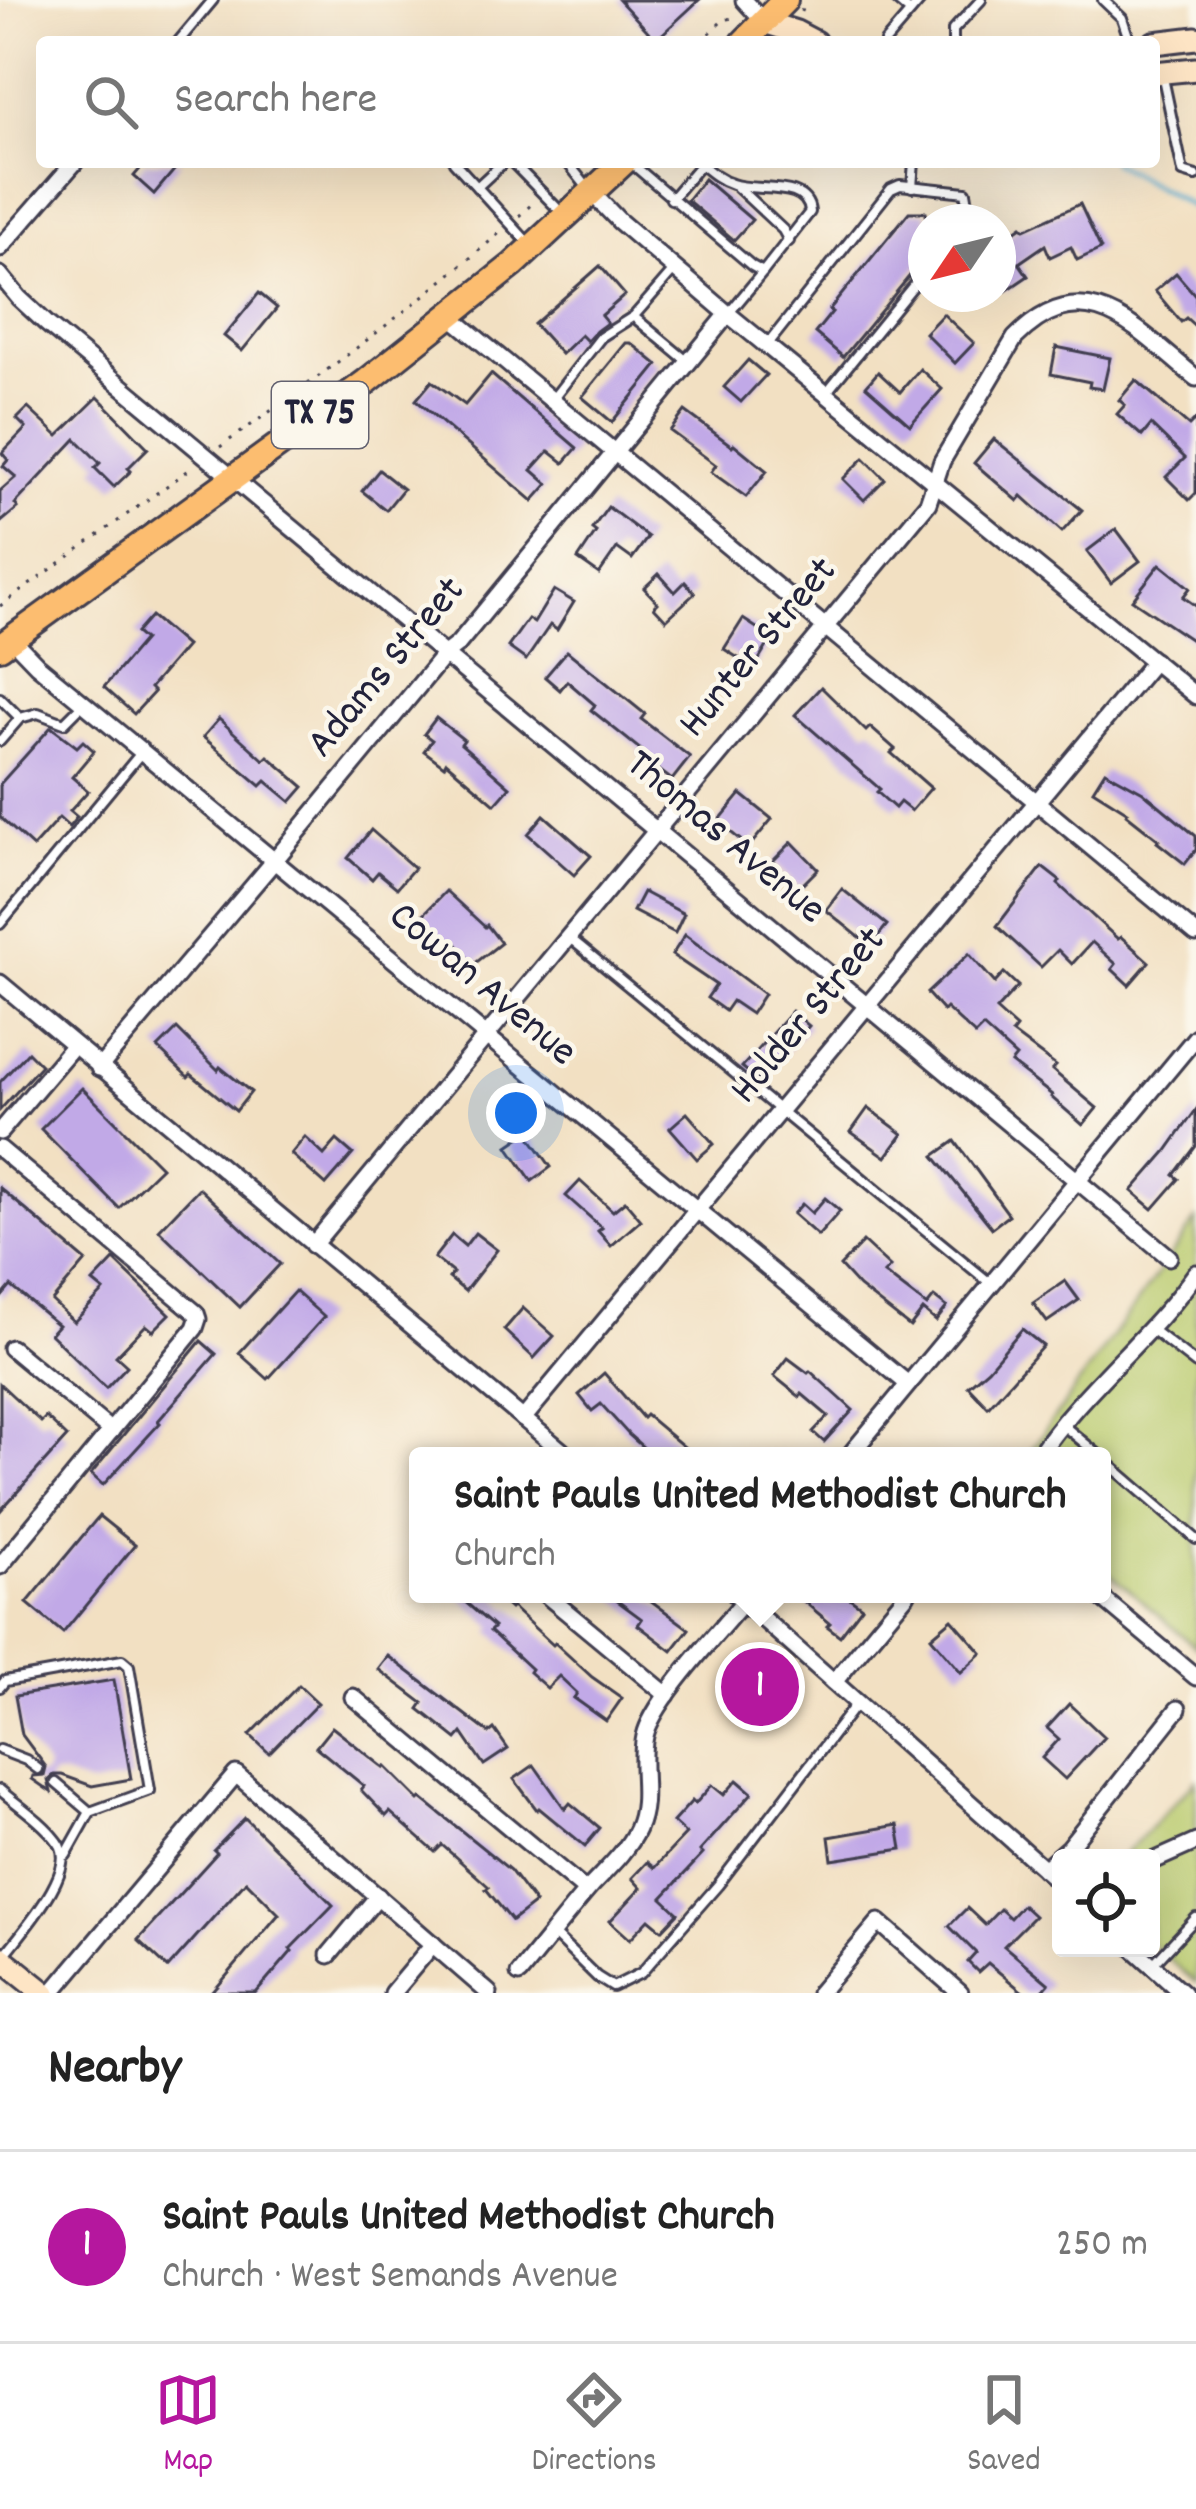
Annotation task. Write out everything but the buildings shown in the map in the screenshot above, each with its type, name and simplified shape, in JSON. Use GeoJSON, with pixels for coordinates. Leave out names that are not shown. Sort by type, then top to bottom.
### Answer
{"type":"FeatureCollection","features":[{"type":"Feature","properties":{"kind":"main road"},"geometry":{"type":"LineString","coordinates":[[758,17],[785,0]]}},
{"type":"Feature","properties":{"kind":"main road","name":"TX 75"},"geometry":{"type":"LineString","coordinates":[[6,643],[366,382],[532,247],[620,168]]}},
{"type":"Feature","properties":{"kind":"street"},"geometry":{"type":"LineString","coordinates":[[758,17],[804,36]]}},
{"type":"Feature","properties":{"kind":"street"},"geometry":{"type":"LineString","coordinates":[[1160,41],[1195,32]]}},
{"type":"Feature","properties":{"kind":"street"},"geometry":{"type":"LineString","coordinates":[[1160,72],[1196,69]]}},
{"type":"Feature","properties":{"kind":"street"},"geometry":{"type":"LineString","coordinates":[[0,248],[70,168]]}},
{"type":"Feature","properties":{"kind":"street"},"geometry":{"type":"LineString","coordinates":[[592,193],[728,314],[1196,696]]}},
{"type":"Feature","properties":{"kind":"street","name":"Thomas Avenue"},"geometry":{"type":"LineString","coordinates":[[0,275],[46,324],[1169,1257]]}},
{"type":"Feature","properties":{"kind":"street","name":"Hunter Street"},"geometry":{"type":"LineString","coordinates":[[313,1245],[928,503],[942,461],[1015,338],[1031,322],[1048,311],[1070,306],[1111,312],[1196,378]]}},
{"type":"Feature","properties":{"kind":"street","name":"Adams Street"},"geometry":{"type":"LineString","coordinates":[[99,1068],[458,644],[728,314]]}},
{"type":"Feature","properties":{"kind":"street"},"geometry":{"type":"LineString","coordinates":[[450,316],[1196,934]]}},
{"type":"Feature","properties":{"kind":"street","name":"Cowan Avenue"},"geometry":{"type":"LineString","coordinates":[[6,643],[908,1384]]}},
{"type":"Feature","properties":{"kind":"street","name":"Holder Street"},"geometry":{"type":"LineString","coordinates":[[523,1419],[1154,662]]}},
{"type":"Feature","properties":{"kind":"street"},"geometry":{"type":"LineString","coordinates":[[0,983],[557,1447]]}},
{"type":"Feature","properties":{"kind":"street"},"geometry":{"type":"LineString","coordinates":[[856,1447],[1196,1037]]}},
{"type":"Feature","properties":{"kind":"street"},"geometry":{"type":"LineString","coordinates":[[0,1132],[74,1046]]}},
{"type":"Feature","properties":{"kind":"street"},"geometry":{"type":"LineString","coordinates":[[0,1149],[198,1319],[0,1566]]}},
{"type":"Feature","properties":{"kind":"street"},"geometry":{"type":"LineString","coordinates":[[1045,1447],[1196,1274]]}},
{"type":"Feature","properties":{"kind":"street"},"geometry":{"type":"LineString","coordinates":[[11,1348],[111,1430]]}},
{"type":"Feature","properties":{"kind":"street"},"geometry":{"type":"LineString","coordinates":[[556,1603],[667,1695]]}},
{"type":"Feature","properties":{"kind":"street"},"geometry":{"type":"LineString","coordinates":[[519,1974],[637,1829],[644,1805],[645,1736],[653,1716],[736,1603]]}},
{"type":"Feature","properties":{"kind":"street"},"geometry":{"type":"LineString","coordinates":[[746,1603],[1052,1876]]}},
{"type":"Feature","properties":{"kind":"street"},"geometry":{"type":"LineString","coordinates":[[834,1682],[900,1603]]}},
{"type":"Feature","properties":{"kind":"street"},"geometry":{"type":"LineString","coordinates":[[1108,1603],[1196,1677]]}},
{"type":"Feature","properties":{"kind":"street"},"geometry":{"type":"LineString","coordinates":[[353,1697],[586,1891]]}},
{"type":"Feature","properties":{"kind":"street"},"geometry":{"type":"LineString","coordinates":[[1044,1869],[1068,1848],[1178,1709]]}},
{"type":"Feature","properties":{"kind":"street"},"geometry":{"type":"LineString","coordinates":[[1,1958],[48,1993],[236,1774],[489,1993]]}},
{"type":"Feature","properties":{"kind":"street"},"geometry":{"type":"LineString","coordinates":[[1160,1858],[1196,1842]]}},
{"type":"Feature","properties":{"kind":"street"},"geometry":{"type":"LineString","coordinates":[[329,1955],[378,1895]]}},
{"type":"Feature","properties":{"kind":"street"},"geometry":{"type":"LineString","coordinates":[[819,1993],[880,1922],[960,1993]]}},
{"type":"Feature","properties":{"kind":"street"},"geometry":{"type":"LineString","coordinates":[[392,1993],[433,1944]]}},
{"type":"Feature","properties":{"kind":"street"},"geometry":{"type":"LineString","coordinates":[[1143,1957],[1184,1993]]}},
{"type":"Feature","properties":{"kind":"lane"},"geometry":{"type":"LineString","coordinates":[[183,36],[213,0]]}},
{"type":"Feature","properties":{"kind":"lane"},"geometry":{"type":"LineString","coordinates":[[896,0],[910,13]]}},
{"type":"Feature","properties":{"kind":"lane"},"geometry":{"type":"LineString","coordinates":[[890,36],[921,0]]}},
{"type":"Feature","properties":{"kind":"lane"},"geometry":{"type":"LineString","coordinates":[[953,36],[953,30],[981,0]]}},
{"type":"Feature","properties":{"kind":"lane"},"geometry":{"type":"LineString","coordinates":[[1103,0],[1122,18],[1128,36]]}},
{"type":"Feature","properties":{"kind":"lane"},"geometry":{"type":"LineString","coordinates":[[1160,80],[1184,172],[1196,176]]}},
{"type":"Feature","properties":{"kind":"lane"},"geometry":{"type":"LineString","coordinates":[[460,168],[532,247]]}},
{"type":"Feature","properties":{"kind":"lane"},"geometry":{"type":"LineString","coordinates":[[477,187],[501,168]]}},
{"type":"Feature","properties":{"kind":"lane"},"geometry":{"type":"LineString","coordinates":[[515,168],[566,217]]}},
{"type":"Feature","properties":{"kind":"lane"},"geometry":{"type":"LineString","coordinates":[[572,168],[592,193]]}},
{"type":"Feature","properties":{"kind":"lane"},"geometry":{"type":"LineString","coordinates":[[634,168],[763,272]]}},
{"type":"Feature","properties":{"kind":"lane"},"geometry":{"type":"LineString","coordinates":[[671,199],[695,168]]}},
{"type":"Feature","properties":{"kind":"lane"},"geometry":{"type":"LineString","coordinates":[[705,168],[736,186],[789,241]]}},
{"type":"Feature","properties":{"kind":"lane"},"geometry":{"type":"LineString","coordinates":[[912,187],[914,168]]}},
{"type":"Feature","properties":{"kind":"lane"},"geometry":{"type":"LineString","coordinates":[[767,345],[891,189],[899,185],[966,193],[968,204]]}},
{"type":"Feature","properties":{"kind":"lane"},"geometry":{"type":"LineString","coordinates":[[728,314],[812,206],[803,195],[786,190],[736,186]]}},
{"type":"Feature","properties":{"kind":"lane"},"geometry":{"type":"LineString","coordinates":[[552,400],[601,337],[634,316],[675,268]]}},
{"type":"Feature","properties":{"kind":"lane"},"geometry":{"type":"LineString","coordinates":[[826,393],[908,292]]}},
{"type":"Feature","properties":{"kind":"lane"},"geometry":{"type":"LineString","coordinates":[[634,316],[688,362]]}},
{"type":"Feature","properties":{"kind":"lane"},"geometry":{"type":"LineString","coordinates":[[0,698],[20,718]]}},
{"type":"Feature","properties":{"kind":"lane"},"geometry":{"type":"LineString","coordinates":[[0,741],[20,718],[38,712],[64,723],[84,703]]}},
{"type":"Feature","properties":{"kind":"lane"},"geometry":{"type":"LineString","coordinates":[[0,924],[142,751]]}},
{"type":"Feature","properties":{"kind":"lane"},"geometry":{"type":"LineString","coordinates":[[568,936],[991,1284]]}},
{"type":"Feature","properties":{"kind":"lane"},"geometry":{"type":"LineString","coordinates":[[1150,1328],[1196,1364]]}},
{"type":"Feature","properties":{"kind":"lane"},"geometry":{"type":"LineString","coordinates":[[1062,1423],[1090,1447]]}},
{"type":"Feature","properties":{"kind":"lane"},"geometry":{"type":"LineString","coordinates":[[1111,1466],[1196,1539]]}},
{"type":"Feature","properties":{"kind":"lane"},"geometry":{"type":"LineString","coordinates":[[0,1687],[5,1681],[122,1660],[129,1666],[150,1790],[91,1812],[65,1857],[56,1884],[1,1958]]}},
{"type":"Feature","properties":{"kind":"lane"},"geometry":{"type":"LineString","coordinates":[[553,1934],[613,1987],[641,1973],[718,1885],[857,1702]]}},
{"type":"Feature","properties":{"kind":"lane"},"geometry":{"type":"LineString","coordinates":[[0,1750],[38,1769]]}},
{"type":"Feature","properties":{"kind":"lane"},"geometry":{"type":"LineString","coordinates":[[56,1783],[91,1812]]}},
{"type":"Feature","properties":{"kind":"lane"},"geometry":{"type":"LineString","coordinates":[[0,1790],[60,1844],[65,1857]]}},
{"type":"Feature","properties":{"kind":"lane"},"geometry":{"type":"LineString","coordinates":[[1152,1965],[1196,1918]]}},
{"type":"Feature","properties":{"kind":"path"},"geometry":{"type":"LineString","coordinates":[[707,36],[723,20],[758,17]]}},
{"type":"Feature","properties":{"kind":"path"},"geometry":{"type":"LineString","coordinates":[[0,606],[344,358],[438,286],[544,194]]}},
{"type":"Feature","properties":{"kind":"green space"},"geometry":{"type":"Polygon","coordinates":[[[1196,1220],[1196,1647],[1111,1575],[1111,1447],[1033,1447],[1196,1220]]]}},
{"type":"Feature","properties":{"kind":"green space"},"geometry":{"type":"Polygon","coordinates":[[[1196,1780],[1196,1983],[1160,1951],[1160,1849],[1130,1849],[1196,1780]]]}},
{"type":"Feature","properties":{"kind":"waterway"},"geometry":{"type":"LineString","coordinates":[[1123,168],[1196,209]]}},
{"type":"Feature","properties":{"kind":"place","name":"Saint Pauls United Methodist Church"},"geometry":{"type":"Point","coordinates":[760,1687]}}]}
